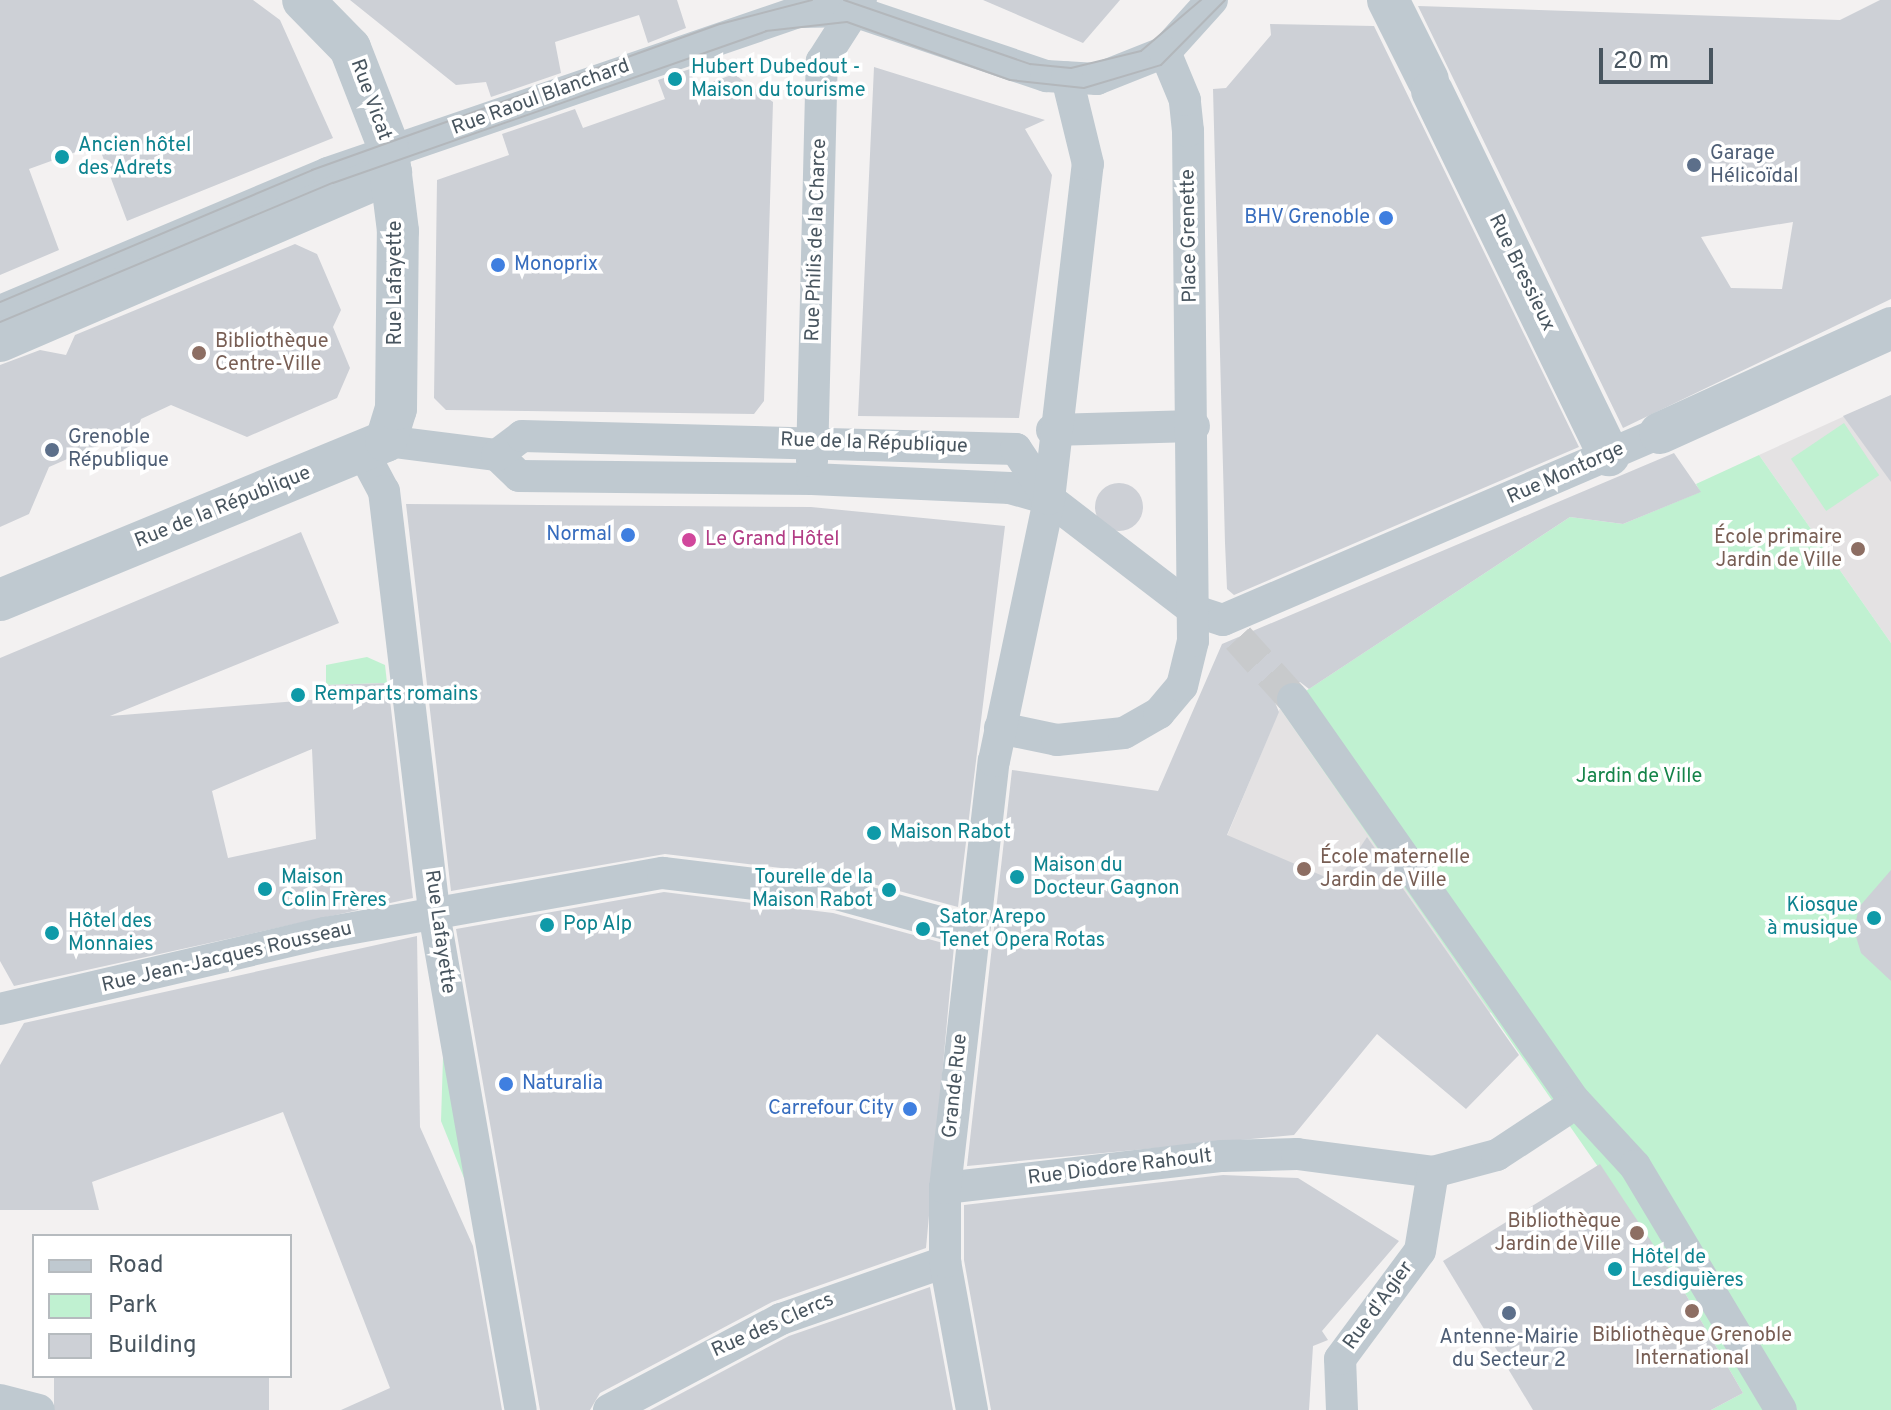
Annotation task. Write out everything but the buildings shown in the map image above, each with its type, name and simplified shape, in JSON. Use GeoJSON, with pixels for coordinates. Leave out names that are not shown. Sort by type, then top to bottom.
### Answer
{"type":"FeatureCollection","features":[{"type":"Feature","properties":{"kind":"street","name":"Rue Vicat"},"geometry":{"type":"LineString","coordinates":[[303,0],[350,48],[390,163]]}},
{"type":"Feature","properties":{"kind":"street"},"geometry":{"type":"LineString","coordinates":[[1000,728],[1049,499],[1052,430],[1088,164],[1082,79],[1165,52],[1212,0]]}},
{"type":"Feature","properties":{"kind":"street","name":"Rue Bressieux"},"geometry":{"type":"LineString","coordinates":[[1388,0],[1609,455]]}},
{"type":"Feature","properties":{"kind":"street","name":"Rue Raoul Blanchard"},"geometry":{"type":"LineString","coordinates":[[0,311],[723,34],[799,12],[853,4],[986,59],[1082,79]]}},
{"type":"Feature","properties":{"kind":"street","name":"Rue Philis de la Charce"},"geometry":{"type":"LineString","coordinates":[[812,479],[822,61],[853,4]]}},
{"type":"Feature","properties":{"kind":"street","name":"Place Grenette"},"geometry":{"type":"LineString","coordinates":[[1000,728],[1057,740],[1124,733],[1159,713],[1182,686],[1195,611],[1188,131],[1185,100],[1165,52]]}},
{"type":"Feature","properties":{"kind":"street","name":"Rue Raoul Blanchard"},"geometry":{"type":"LineString","coordinates":[[0,341],[390,163]]}},
{"type":"Feature","properties":{"kind":"street","name":"Rue Lafayette"},"geometry":{"type":"LineString","coordinates":[[390,163],[398,231],[396,409],[375,448],[388,512],[435,919],[521,1410]]}},
{"type":"Feature","properties":{"kind":"street","name":"Rue Montorge"},"geometry":{"type":"LineString","coordinates":[[1195,611],[1223,620],[1239,616],[1660,433],[1891,328]]}},
{"type":"Feature","properties":{"kind":"street"},"geometry":{"type":"LineString","coordinates":[[1052,430],[1194,426]]}},
{"type":"Feature","properties":{"kind":"street","name":"Rue de la République"},"geometry":{"type":"LineString","coordinates":[[497,455],[522,436],[1016,449],[1049,499]]}},
{"type":"Feature","properties":{"kind":"street","name":"Rue de la République"},"geometry":{"type":"LineString","coordinates":[[0,600],[271,485],[375,448],[497,455],[519,476],[812,479],[1010,488],[1049,499]]}},
{"type":"Feature","properties":{"kind":"street"},"geometry":{"type":"LineString","coordinates":[[1049,499],[1195,611]]}},
{"type":"Feature","properties":{"kind":"street"},"geometry":{"type":"LineString","coordinates":[[1293,699],[1575,1101],[1635,1166],[1781,1410]]}},
{"type":"Feature","properties":{"kind":"street","name":"Grande Rue"},"geometry":{"type":"LineString","coordinates":[[972,1410],[945,1262],[945,1188],[972,931],[1000,728]]}},
{"type":"Feature","properties":{"kind":"street","name":"Rue Jean-Jacques Rousseau"},"geometry":{"type":"LineString","coordinates":[[0,1009],[325,933],[435,919],[663,873],[837,894],[972,931]]}},
{"type":"Feature","properties":{"kind":"street"},"geometry":{"type":"LineString","coordinates":[[1433,1172],[1497,1155],[1564,1111]]}},
{"type":"Feature","properties":{"kind":"street","name":"Rue Diodore Rahoult"},"geometry":{"type":"LineString","coordinates":[[945,1188],[1297,1154],[1433,1172]]}},
{"type":"Feature","properties":{"kind":"street","name":"Rue d'Agier"},"geometry":{"type":"LineString","coordinates":[[1342,1410],[1340,1359],[1420,1251],[1433,1172]]}},
{"type":"Feature","properties":{"kind":"street","name":"Rue des Clercs"},"geometry":{"type":"LineString","coordinates":[[609,1410],[781,1319],[945,1262]]}},
{"type":"Feature","properties":{"kind":"street"},"geometry":{"type":"LineString","coordinates":[[0,1400],[39,1410]]}},
{"type":"Feature","properties":{"kind":"shaded area","name":"École primaire Jardin de Ville"},"geometry":{"type":"Polygon","coordinates":[[[1891,395],[1891,643],[1759,455],[1891,395]]]}},
{"type":"Feature","properties":{"kind":"shaded area","name":"École maternelle Jardin de Ville"},"geometry":{"type":"Polygon","coordinates":[[[1280,708],[1493,1010],[1479,1024],[1215,865],[1280,708]]]}},
{"type":"Feature","properties":{"kind":"green space"},"geometry":{"type":"Polygon","coordinates":[[[1844,423],[1879,475],[1826,511],[1791,459],[1844,423]]]}},
{"type":"Feature","properties":{"kind":"green space","name":"Jardin de Ville"},"geometry":{"type":"Polygon","coordinates":[[[1759,455],[1891,643],[1891,1410],[1711,1410],[1743,1393],[1682,1288],[1280,708],[1570,517],[1623,524],[1700,492],[1696,484],[1759,455]]]}},
{"type":"Feature","properties":{"kind":"green space"},"geometry":{"type":"Polygon","coordinates":[[[367,657],[385,665],[387,683],[326,685],[326,665],[367,657]]]}},
{"type":"Feature","properties":{"kind":"green space"},"geometry":{"type":"Polygon","coordinates":[[[444,1025],[473,1180],[464,1178],[441,1121],[444,1025]]]}},
{"type":"Feature","properties":{"kind":"tunnel"},"geometry":{"type":"LineString","coordinates":[[1238,638],[1293,699]]}},
{"type":"Feature","properties":{"kind":"tram line"},"geometry":{"type":"LineString","coordinates":[[0,302],[312,170],[720,24],[812,0]]}},
{"type":"Feature","properties":{"kind":"tram line"},"geometry":{"type":"LineString","coordinates":[[844,0],[1030,64],[1071,68],[1141,51],[1201,0]]}},
{"type":"Feature","properties":{"kind":"tram line"},"geometry":{"type":"LineString","coordinates":[[0,322],[333,183],[766,31],[847,22],[1010,80],[1084,88],[1161,65],[1225,0]]}},
{"type":"Feature","properties":{"kind":"place","name":"Hubert Dubedout - Maison du tourisme"},"geometry":{"type":"Point","coordinates":[675,79]}},
{"type":"Feature","properties":{"kind":"place","name":"Ancien hôtel des Adrets"},"geometry":{"type":"Point","coordinates":[62,157]}},
{"type":"Feature","properties":{"kind":"place","name":"Garage Hélicoïdal"},"geometry":{"type":"Point","coordinates":[1694,165]}},
{"type":"Feature","properties":{"kind":"place","name":"BHV Grenoble"},"geometry":{"type":"Point","coordinates":[1386,218]}},
{"type":"Feature","properties":{"kind":"place","name":"Monoprix"},"geometry":{"type":"Point","coordinates":[498,265]}},
{"type":"Feature","properties":{"kind":"place","name":"Bibliothèque Centre-Ville"},"geometry":{"type":"Point","coordinates":[199,353]}},
{"type":"Feature","properties":{"kind":"place","name":"Grenoble République"},"geometry":{"type":"Point","coordinates":[52,450]}},
{"type":"Feature","properties":{"kind":"place","name":"Normal"},"geometry":{"type":"Point","coordinates":[628,535]}},
{"type":"Feature","properties":{"kind":"place","name":"Le Grand Hôtel"},"geometry":{"type":"Point","coordinates":[689,540]}},
{"type":"Feature","properties":{"kind":"place","name":"École primaire Jardin de Ville"},"geometry":{"type":"Point","coordinates":[1858,549]}},
{"type":"Feature","properties":{"kind":"place","name":"Remparts romains"},"geometry":{"type":"Point","coordinates":[298,695]}},
{"type":"Feature","properties":{"kind":"place","name":"Maison Rabot"},"geometry":{"type":"Point","coordinates":[874,833]}},
{"type":"Feature","properties":{"kind":"place","name":"École maternelle Jardin de Ville"},"geometry":{"type":"Point","coordinates":[1304,869]}},
{"type":"Feature","properties":{"kind":"place","name":"Maison du Docteur Gagnon"},"geometry":{"type":"Point","coordinates":[1017,877]}},
{"type":"Feature","properties":{"kind":"place","name":"Maison Colin Frères"},"geometry":{"type":"Point","coordinates":[265,889]}},
{"type":"Feature","properties":{"kind":"place","name":"Tourelle de la Maison Rabot"},"geometry":{"type":"Point","coordinates":[889,890]}},
{"type":"Feature","properties":{"kind":"place","name":"Kiosque à musique"},"geometry":{"type":"Point","coordinates":[1874,918]}},
{"type":"Feature","properties":{"kind":"place","name":"Pop Alp"},"geometry":{"type":"Point","coordinates":[547,925]}},
{"type":"Feature","properties":{"kind":"place","name":"Sator Arepo Tenet Opera Rotas"},"geometry":{"type":"Point","coordinates":[923,929]}},
{"type":"Feature","properties":{"kind":"place","name":"Hôtel des Monnaies"},"geometry":{"type":"Point","coordinates":[52,933]}},
{"type":"Feature","properties":{"kind":"place","name":"Naturalia"},"geometry":{"type":"Point","coordinates":[506,1084]}},
{"type":"Feature","properties":{"kind":"place","name":"Carrefour City"},"geometry":{"type":"Point","coordinates":[910,1109]}},
{"type":"Feature","properties":{"kind":"place","name":"Bibliothèque Jardin de Ville"},"geometry":{"type":"Point","coordinates":[1637,1233]}},
{"type":"Feature","properties":{"kind":"place","name":"Hôtel de Lesdiguières"},"geometry":{"type":"Point","coordinates":[1615,1269]}},
{"type":"Feature","properties":{"kind":"place","name":"Bibliothèque Grenoble International"},"geometry":{"type":"Point","coordinates":[1692,1311]}},
{"type":"Feature","properties":{"kind":"place","name":"Antenne-Mairie du Secteur 2"},"geometry":{"type":"Point","coordinates":[1509,1313]}}]}
